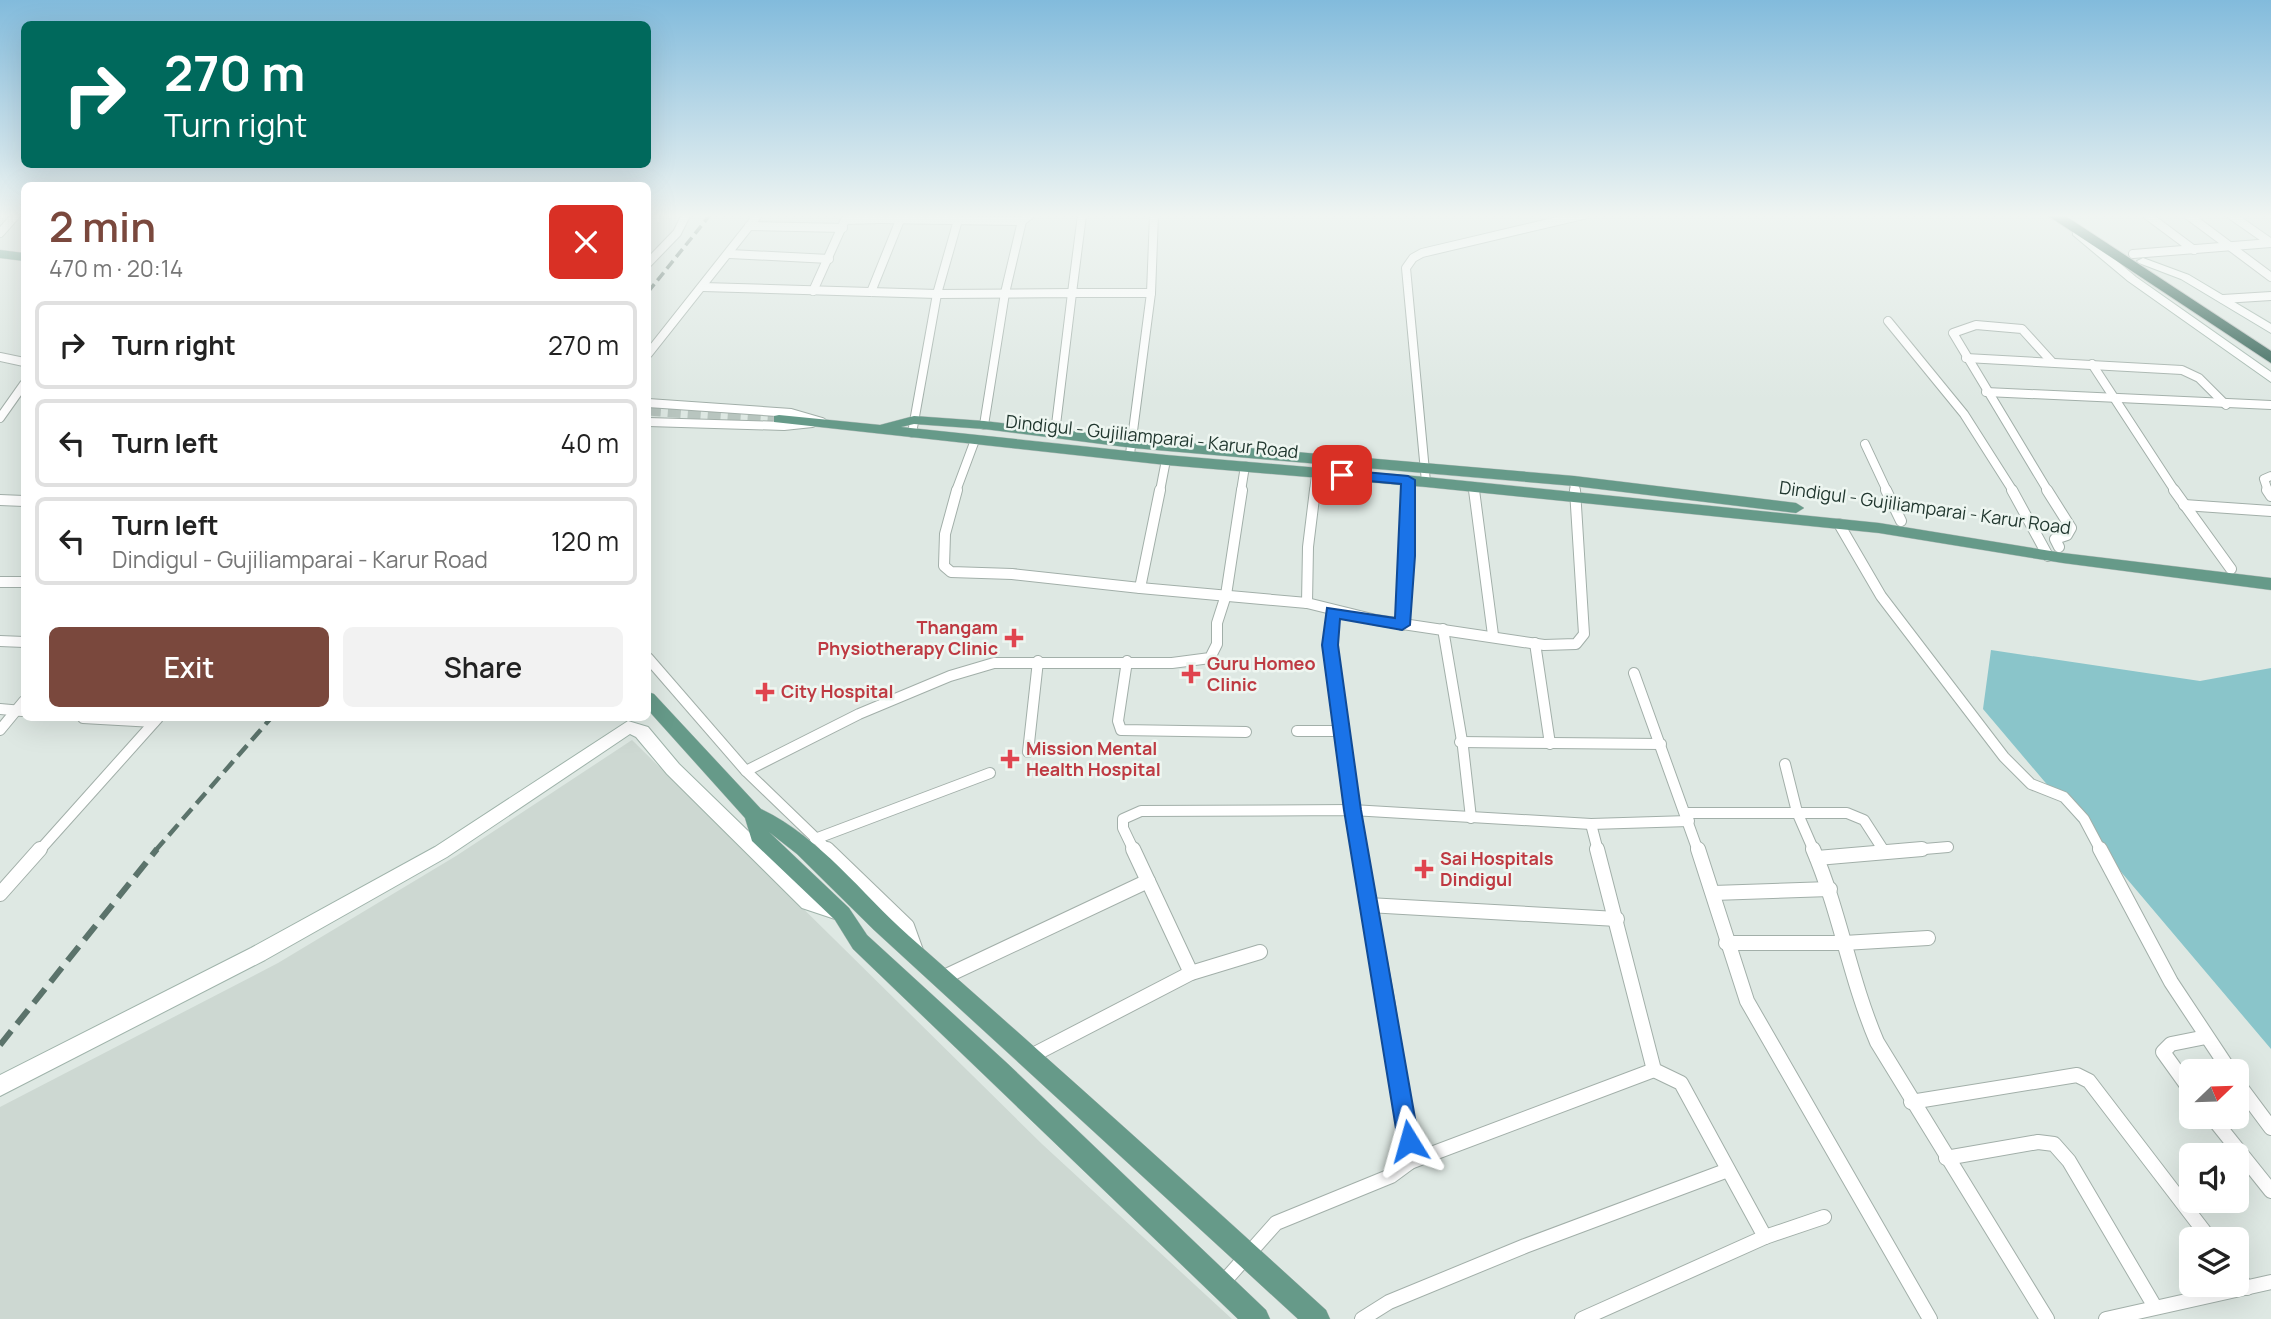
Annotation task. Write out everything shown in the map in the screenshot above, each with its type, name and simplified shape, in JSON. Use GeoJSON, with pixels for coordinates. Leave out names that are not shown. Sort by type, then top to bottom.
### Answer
{"type":"FeatureCollection","features":[{"type":"Feature","properties":{"kind":"highway"},"geometry":{"type":"LineString","coordinates":[[2151,277],[2271,358]]}},
{"type":"Feature","properties":{"kind":"highway"},"geometry":{"type":"LineString","coordinates":[[2167,277],[2271,344]]}},
{"type":"Feature","properties":{"kind":"main road","name":"Dindigul - Gujiliamparai - Karur Road"},"geometry":{"type":"LineString","coordinates":[[779,419],[874,427],[984,425],[1055,433],[1131,448],[1166,460],[1244,466],[1318,466],[1408,480],[1426,475]]}},
{"type":"Feature","properties":{"kind":"main road","name":"Dindigul - Gujiliamparai - Karur Road"},"geometry":{"type":"LineString","coordinates":[[913,427],[975,440],[1131,448]]}},
{"type":"Feature","properties":{"kind":"main road"},"geometry":{"type":"LineString","coordinates":[[1131,448],[1574,489]]}},
{"type":"Feature","properties":{"kind":"main road"},"geometry":{"type":"LineString","coordinates":[[1426,475],[1474,487],[1574,489]]}},
{"type":"Feature","properties":{"kind":"main road","name":"Dindigul - Gujiliamparai - Karur Road"},"geometry":{"type":"LineString","coordinates":[[1574,489],[1901,521],[2050,549],[2271,584]]}},
{"type":"Feature","properties":{"kind":"main road","name":"Dindigul - Gujiliamparai - Karur Road"},"geometry":{"type":"LineString","coordinates":[[1574,489],[1839,524],[2271,573]]}},
{"type":"Feature","properties":{"kind":"main road"},"geometry":{"type":"LineString","coordinates":[[651,702],[754,815],[759,835],[842,914],[860,942],[1000,1072],[1257,1319]]}},
{"type":"Feature","properties":{"kind":"main road"},"geometry":{"type":"LineString","coordinates":[[754,815],[776,822],[918,957],[1031,1056],[1317,1319]]}},
{"type":"Feature","properties":{"kind":"street"},"geometry":{"type":"LineString","coordinates":[[651,350],[712,277]]}},
{"type":"Feature","properties":{"kind":"street"},"geometry":{"type":"LineString","coordinates":[[813,291],[820,277]]}},
{"type":"Feature","properties":{"kind":"street"},"geometry":{"type":"LineString","coordinates":[[872,292],[878,277]]}},
{"type":"Feature","properties":{"kind":"street"},"geometry":{"type":"LineString","coordinates":[[913,427],[942,277]]}},
{"type":"Feature","properties":{"kind":"street"},"geometry":{"type":"LineString","coordinates":[[984,425],[1009,277]]}},
{"type":"Feature","properties":{"kind":"street"},"geometry":{"type":"LineString","coordinates":[[1055,433],[1074,277]]}},
{"type":"Feature","properties":{"kind":"street"},"geometry":{"type":"LineString","coordinates":[[1131,448],[1152,277]]}},
{"type":"Feature","properties":{"kind":"street"},"geometry":{"type":"LineString","coordinates":[[1407,277],[1426,475]]}},
{"type":"Feature","properties":{"kind":"street"},"geometry":{"type":"LineString","coordinates":[[2129,277],[2271,378]]}},
{"type":"Feature","properties":{"kind":"street"},"geometry":{"type":"LineString","coordinates":[[2186,277],[2269,327]]}},
{"type":"Feature","properties":{"kind":"street"},"geometry":{"type":"LineString","coordinates":[[703,287],[937,293],[1151,293]]}},
{"type":"Feature","properties":{"kind":"street"},"geometry":{"type":"LineString","coordinates":[[2223,299],[2271,296]]}},
{"type":"Feature","properties":{"kind":"street"},"geometry":{"type":"LineString","coordinates":[[1888,321],[1964,414],[2050,549]]}},
{"type":"Feature","properties":{"kind":"street"},"geometry":{"type":"LineString","coordinates":[[2050,549],[2055,539],[2067,535],[2071,528],[1986,392],[1953,333],[1962,327],[1977,326],[2026,331],[2052,362]]}},
{"type":"Feature","properties":{"kind":"street"},"geometry":{"type":"LineString","coordinates":[[0,357],[21,361]]}},
{"type":"Feature","properties":{"kind":"street"},"geometry":{"type":"LineString","coordinates":[[1966,358],[2188,371],[2226,405]]}},
{"type":"Feature","properties":{"kind":"street"},"geometry":{"type":"LineString","coordinates":[[2092,364],[2184,505],[2231,569]]}},
{"type":"Feature","properties":{"kind":"street"},"geometry":{"type":"LineString","coordinates":[[0,418],[21,388]]}},
{"type":"Feature","properties":{"kind":"street"},"geometry":{"type":"LineString","coordinates":[[1986,392],[2114,400],[2271,405]]}},
{"type":"Feature","properties":{"kind":"street"},"geometry":{"type":"LineString","coordinates":[[651,403],[791,413],[822,422]]}},
{"type":"Feature","properties":{"kind":"street"},"geometry":{"type":"LineString","coordinates":[[651,422],[784,426],[822,422]]}},
{"type":"Feature","properties":{"kind":"street"},"geometry":{"type":"LineString","coordinates":[[975,440],[949,516],[942,552],[944,566],[951,572],[1012,574],[1307,603],[1332,612],[1402,625],[1493,635],[1535,643],[1575,645],[1582,641],[1584,634],[1574,489]]}},
{"type":"Feature","properties":{"kind":"street"},"geometry":{"type":"LineString","coordinates":[[1865,444],[1901,521]]}},
{"type":"Feature","properties":{"kind":"street"},"geometry":{"type":"LineString","coordinates":[[1140,588],[1166,460]]}},
{"type":"Feature","properties":{"kind":"street"},"geometry":{"type":"LineString","coordinates":[[746,771],[859,714],[950,676],[994,663],[1172,663],[1210,658],[1217,644],[1217,623],[1226,595],[1244,466]]}},
{"type":"Feature","properties":{"kind":"street"},"geometry":{"type":"LineString","coordinates":[[1307,603],[1308,547],[1318,466]]}},
{"type":"Feature","properties":{"kind":"street"},"geometry":{"type":"LineString","coordinates":[[2271,476],[2264,479],[2264,486],[2271,496]]}},
{"type":"Feature","properties":{"kind":"street"},"geometry":{"type":"LineString","coordinates":[[1402,625],[1408,556],[1408,480]]}},
{"type":"Feature","properties":{"kind":"street"},"geometry":{"type":"LineString","coordinates":[[1474,487],[1493,635]]}},
{"type":"Feature","properties":{"kind":"street"},"geometry":{"type":"LineString","coordinates":[[0,500],[21,501]]}},
{"type":"Feature","properties":{"kind":"street"},"geometry":{"type":"LineString","coordinates":[[2184,505],[2271,511]]}},
{"type":"Feature","properties":{"kind":"street"},"geometry":{"type":"LineString","coordinates":[[1839,524],[1881,596],[2004,757],[2031,784],[2064,797],[2084,818],[2151,948],[2222,1059]]}},
{"type":"Feature","properties":{"kind":"street"},"geometry":{"type":"LineString","coordinates":[[0,582],[21,582]]}},
{"type":"Feature","properties":{"kind":"street"},"geometry":{"type":"LineString","coordinates":[[1332,612],[1330,645],[1344,731],[1352,810],[1388,1005],[1410,1162]]}},
{"type":"Feature","properties":{"kind":"street"},"geometry":{"type":"LineString","coordinates":[[1443,629],[1460,742],[1463,747],[1471,818]]}},
{"type":"Feature","properties":{"kind":"street"},"geometry":{"type":"LineString","coordinates":[[0,641],[21,642]]}},
{"type":"Feature","properties":{"kind":"street"},"geometry":{"type":"LineString","coordinates":[[1535,643],[1550,744]]}},
{"type":"Feature","properties":{"kind":"street"},"geometry":{"type":"LineString","coordinates":[[651,661],[746,771],[907,926],[918,957]]}},
{"type":"Feature","properties":{"kind":"street"},"geometry":{"type":"LineString","coordinates":[[1028,752],[1038,661]]}},
{"type":"Feature","properties":{"kind":"street"},"geometry":{"type":"LineString","coordinates":[[1127,661],[1118,722],[1121,730],[1246,732]]}},
{"type":"Feature","properties":{"kind":"street"},"geometry":{"type":"LineString","coordinates":[[1634,673],[1687,817],[1747,1001],[1930,1319]]}},
{"type":"Feature","properties":{"kind":"street"},"geometry":{"type":"LineString","coordinates":[[0,709],[21,707]]}},
{"type":"Feature","properties":{"kind":"street"},"geometry":{"type":"LineString","coordinates":[[0,730],[21,708]]}},
{"type":"Feature","properties":{"kind":"street"},"geometry":{"type":"LineString","coordinates":[[0,894],[155,721]]}},
{"type":"Feature","properties":{"kind":"street"},"geometry":{"type":"LineString","coordinates":[[0,1086],[121,1026],[345,906],[474,831],[563,774],[631,722],[673,769],[809,902],[842,914]]}},
{"type":"Feature","properties":{"kind":"street"},"geometry":{"type":"LineString","coordinates":[[1297,731],[1344,731]]}},
{"type":"Feature","properties":{"kind":"street"},"geometry":{"type":"LineString","coordinates":[[1460,742],[1661,744]]}},
{"type":"Feature","properties":{"kind":"street"},"geometry":{"type":"LineString","coordinates":[[1785,764],[1797,812],[1830,889],[1862,1007],[1911,1102],[2047,1319]]}},
{"type":"Feature","properties":{"kind":"street"},"geometry":{"type":"LineString","coordinates":[[816,839],[990,773]]}},
{"type":"Feature","properties":{"kind":"street"},"geometry":{"type":"LineString","coordinates":[[1191,974],[1123,828],[1123,819],[1129,814],[1352,810],[1591,824],[1797,812],[1847,813],[1864,820],[1884,851]]}},
{"type":"Feature","properties":{"kind":"street"},"geometry":{"type":"LineString","coordinates":[[1591,824],[1654,1070]]}},
{"type":"Feature","properties":{"kind":"street"},"geometry":{"type":"LineString","coordinates":[[1817,858],[1948,847]]}},
{"type":"Feature","properties":{"kind":"street"},"geometry":{"type":"LineString","coordinates":[[942,978],[1148,881]]}},
{"type":"Feature","properties":{"kind":"street"},"geometry":{"type":"LineString","coordinates":[[1713,893],[1830,889]]}},
{"type":"Feature","properties":{"kind":"street"},"geometry":{"type":"LineString","coordinates":[[1368,905],[1617,919]]}},
{"type":"Feature","properties":{"kind":"street"},"geometry":{"type":"LineString","coordinates":[[1726,943],[1844,943],[1928,938]]}},
{"type":"Feature","properties":{"kind":"street"},"geometry":{"type":"LineString","coordinates":[[1031,1056],[1191,974],[1260,952]]}},
{"type":"Feature","properties":{"kind":"street"},"geometry":{"type":"LineString","coordinates":[[2179,1074],[2163,1052],[2171,1044],[2206,1037]]}},
{"type":"Feature","properties":{"kind":"street"},"geometry":{"type":"LineString","coordinates":[[1221,1285],[1276,1223],[1391,1176],[1410,1162],[1654,1070],[1681,1083],[1765,1237]]}},
{"type":"Feature","properties":{"kind":"street"},"geometry":{"type":"LineString","coordinates":[[1911,1102],[2077,1075],[2089,1081],[2201,1227]]}},
{"type":"Feature","properties":{"kind":"street"},"geometry":{"type":"LineString","coordinates":[[2249,1098],[2271,1128]]}},
{"type":"Feature","properties":{"kind":"street"},"geometry":{"type":"LineString","coordinates":[[2221,1129],[2271,1191]]}},
{"type":"Feature","properties":{"kind":"street"},"geometry":{"type":"LineString","coordinates":[[1946,1158],[2038,1142],[2054,1144],[2069,1161],[2155,1307]]}},
{"type":"Feature","properties":{"kind":"street"},"geometry":{"type":"LineString","coordinates":[[1362,1319],[1389,1302],[1500,1256],[1728,1170]]}},
{"type":"Feature","properties":{"kind":"street"},"geometry":{"type":"LineString","coordinates":[[1583,1319],[1765,1237],[1824,1217]]}},
{"type":"Feature","properties":{"kind":"street"},"geometry":{"type":"LineString","coordinates":[[2249,1288],[2271,1282]]}},
{"type":"Feature","properties":{"kind":"street"},"geometry":{"type":"LineString","coordinates":[[2106,1319],[2206,1297]]}},
{"type":"Feature","properties":{"kind":"shaded area"},"geometry":{"type":"Polygon","coordinates":[[[632,740],[1042,1144],[1232,1319],[0,1319],[0,1107],[278,963],[456,856],[632,740]]]}},
{"type":"Feature","properties":{"kind":"water"},"geometry":{"type":"Polygon","coordinates":[[[1991,650],[2200,681],[2271,668],[2271,1049],[1983,709],[1991,650]]]}},
{"type":"Feature","properties":{"kind":"tunnel"},"geometry":{"type":"LineString","coordinates":[[651,409],[779,419]]}},
{"type":"Feature","properties":{"kind":"railway"},"geometry":{"type":"LineString","coordinates":[[651,288],[660,277]]}},
{"type":"Feature","properties":{"kind":"railway"},"geometry":{"type":"LineString","coordinates":[[155,851],[268,721]]}},
{"type":"Feature","properties":{"kind":"railway"},"geometry":{"type":"LineString","coordinates":[[0,1045],[157,849]]}},
{"type":"Feature","properties":{"kind":"place","name":"Thangam Physiotherapy Clinic"},"geometry":{"type":"Point","coordinates":[1014,638]}},
{"type":"Feature","properties":{"kind":"place","name":"Guru Homeo Clinic"},"geometry":{"type":"Point","coordinates":[1191,674]}},
{"type":"Feature","properties":{"kind":"place","name":"City Hospital"},"geometry":{"type":"Point","coordinates":[765,692]}},
{"type":"Feature","properties":{"kind":"place","name":"Mission Mental Health Hospital"},"geometry":{"type":"Point","coordinates":[1010,759]}},
{"type":"Feature","properties":{"kind":"place","name":"Sai Hospitals Dindigul"},"geometry":{"type":"Point","coordinates":[1424,869]}},
{"type":"Feature","properties":{"kind":"route"},"geometry":{"type":"LineString","coordinates":[[1342,475],[1408,480],[1408,556],[1402,625],[1332,612],[1330,645],[1344,731],[1352,810],[1388,1005],[1409,1141]]}}]}
